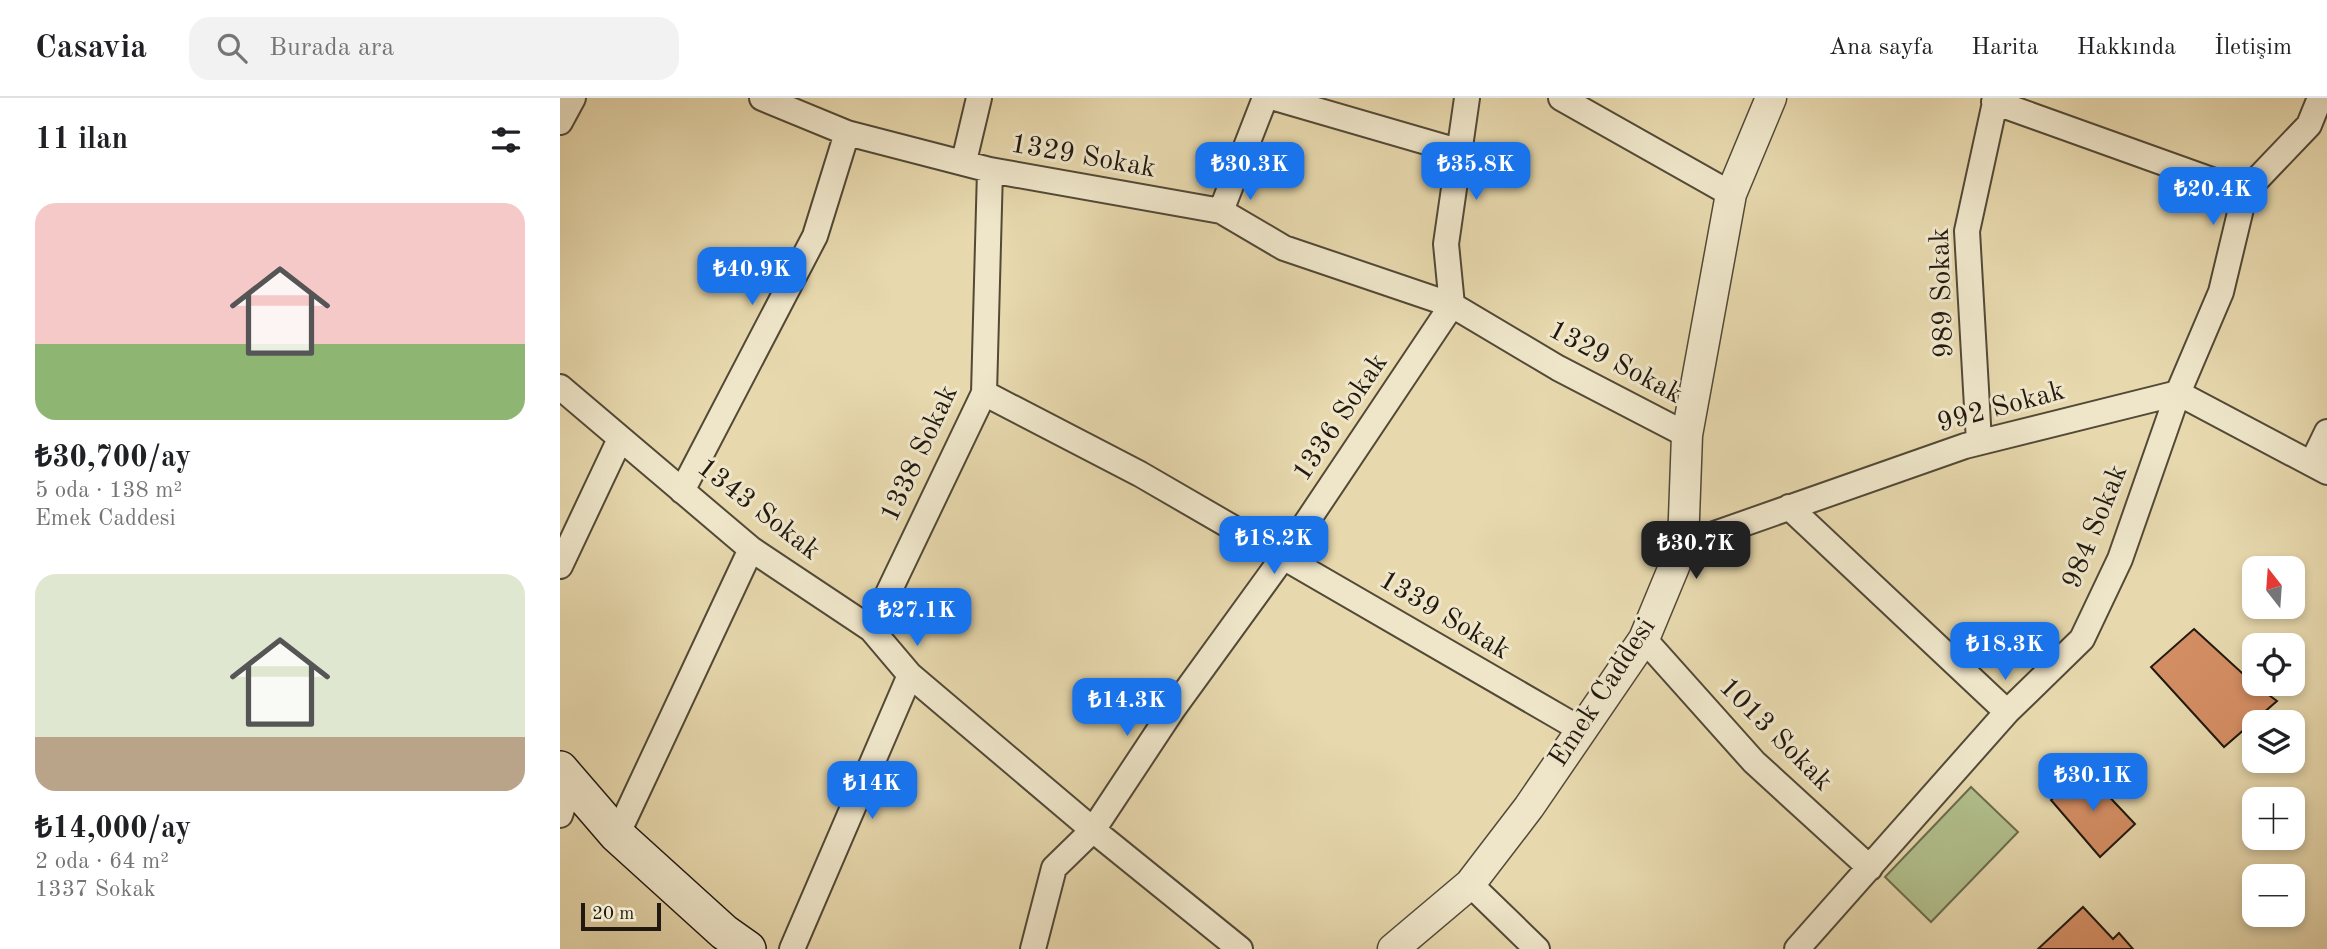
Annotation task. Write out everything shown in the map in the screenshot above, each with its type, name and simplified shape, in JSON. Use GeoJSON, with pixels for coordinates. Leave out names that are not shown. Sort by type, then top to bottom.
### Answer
{"type":"FeatureCollection","features":[{"type":"Feature","properties":{"kind":"main road"},"geometry":{"type":"LineString","coordinates":[[566,774],[618,835],[729,943]]}},
{"type":"Feature","properties":{"kind":"street"},"geometry":{"type":"LineString","coordinates":[[560,122],[573,98]]}},
{"type":"Feature","properties":{"kind":"street","name":"1329 Sokak"},"geometry":{"type":"LineString","coordinates":[[762,98],[847,133],[964,161],[990,170],[1221,211],[1284,248],[1452,306],[1558,368],[1688,435]]}},
{"type":"Feature","properties":{"kind":"street"},"geometry":{"type":"LineString","coordinates":[[964,161],[979,98]]}},
{"type":"Feature","properties":{"kind":"street"},"geometry":{"type":"LineString","coordinates":[[1221,211],[1265,98]]}},
{"type":"Feature","properties":{"kind":"street"},"geometry":{"type":"LineString","coordinates":[[1275,98],[1461,152]]}},
{"type":"Feature","properties":{"kind":"street"},"geometry":{"type":"LineString","coordinates":[[1452,306],[1446,244],[1467,98]]}},
{"type":"Feature","properties":{"kind":"street"},"geometry":{"type":"LineString","coordinates":[[1561,98],[1731,194]]}},
{"type":"Feature","properties":{"kind":"street","name":"Emek Caddesi"},"geometry":{"type":"LineString","coordinates":[[1393,949],[1470,884],[1529,807],[1644,639],[1684,545],[1688,435],[1731,194],[1771,98]]}},
{"type":"Feature","properties":{"kind":"street"},"geometry":{"type":"LineString","coordinates":[[1995,100],[2245,192],[2318,132],[2320,98]]}},
{"type":"Feature","properties":{"kind":"street","name":"989 Sokak"},"geometry":{"type":"LineString","coordinates":[[1979,442],[1967,231],[1995,100]]}},
{"type":"Feature","properties":{"kind":"street"},"geometry":{"type":"LineString","coordinates":[[682,491],[815,236],[847,133]]}},
{"type":"Feature","properties":{"kind":"street","name":"1338 Sokak"},"geometry":{"type":"LineString","coordinates":[[871,629],[984,393],[990,170]]}},
{"type":"Feature","properties":{"kind":"street","name":"984 Sokak"},"geometry":{"type":"LineString","coordinates":[[1797,949],[2007,712],[2082,639],[2120,559],[2178,393],[2221,292],[2245,192]]}},
{"type":"Feature","properties":{"kind":"street","name":"1336 Sokak"},"geometry":{"type":"LineString","coordinates":[[1033,949],[1054,868],[1093,830],[1174,709],[1284,556],[1452,306]]}},
{"type":"Feature","properties":{"kind":"street","name":"1343 Sokak"},"geometry":{"type":"LineString","coordinates":[[560,387],[751,549],[871,629],[910,675],[1093,830],[1240,949]]}},
{"type":"Feature","properties":{"kind":"street","name":"1339 Sokak"},"geometry":{"type":"LineString","coordinates":[[984,393],[1140,474],[1580,729]]}},
{"type":"Feature","properties":{"kind":"street"},"geometry":{"type":"LineString","coordinates":[[2178,393],[2319,467],[2327,432]]}},
{"type":"Feature","properties":{"kind":"street","name":"992 Sokak"},"geometry":{"type":"LineString","coordinates":[[1684,545],[1979,442],[2178,393]]}},
{"type":"Feature","properties":{"kind":"street"},"geometry":{"type":"LineString","coordinates":[[560,566],[620,439]]}},
{"type":"Feature","properties":{"kind":"street"},"geometry":{"type":"LineString","coordinates":[[1788,508],[2007,712]]}},
{"type":"Feature","properties":{"kind":"street"},"geometry":{"type":"LineString","coordinates":[[618,835],[751,549]]}},
{"type":"Feature","properties":{"kind":"street","name":"1013 Sokak"},"geometry":{"type":"LineString","coordinates":[[1644,639],[1754,762],[1870,868]]}},
{"type":"Feature","properties":{"kind":"street"},"geometry":{"type":"LineString","coordinates":[[792,949],[910,675]]}},
{"type":"Feature","properties":{"kind":"street"},"geometry":{"type":"LineString","coordinates":[[560,815],[566,774]]}},
{"type":"Feature","properties":{"kind":"street"},"geometry":{"type":"LineString","coordinates":[[1470,884],[1537,949]]}},
{"type":"Feature","properties":{"kind":"green space"},"geometry":{"type":"Polygon","coordinates":[[[1971,787],[2018,832],[1931,922],[1885,877],[1971,787]]]}},
{"type":"Feature","properties":{"kind":"building"},"geometry":{"type":"Polygon","coordinates":[[[2194,629],[2242,673],[2242,696],[2270,696],[2277,701],[2267,710],[2242,710],[2242,731],[2224,747],[2151,667],[2194,629]]]}},
{"type":"Feature","properties":{"kind":"building"},"geometry":{"type":"Polygon","coordinates":[[[2084,770],[2135,824],[2100,857],[2051,800],[2084,770]]]}},
{"type":"Feature","properties":{"kind":"building"},"geometry":{"type":"Polygon","coordinates":[[[2083,907],[2113,939],[2119,933],[2133,949],[2038,949],[2083,907]]]}}]}
